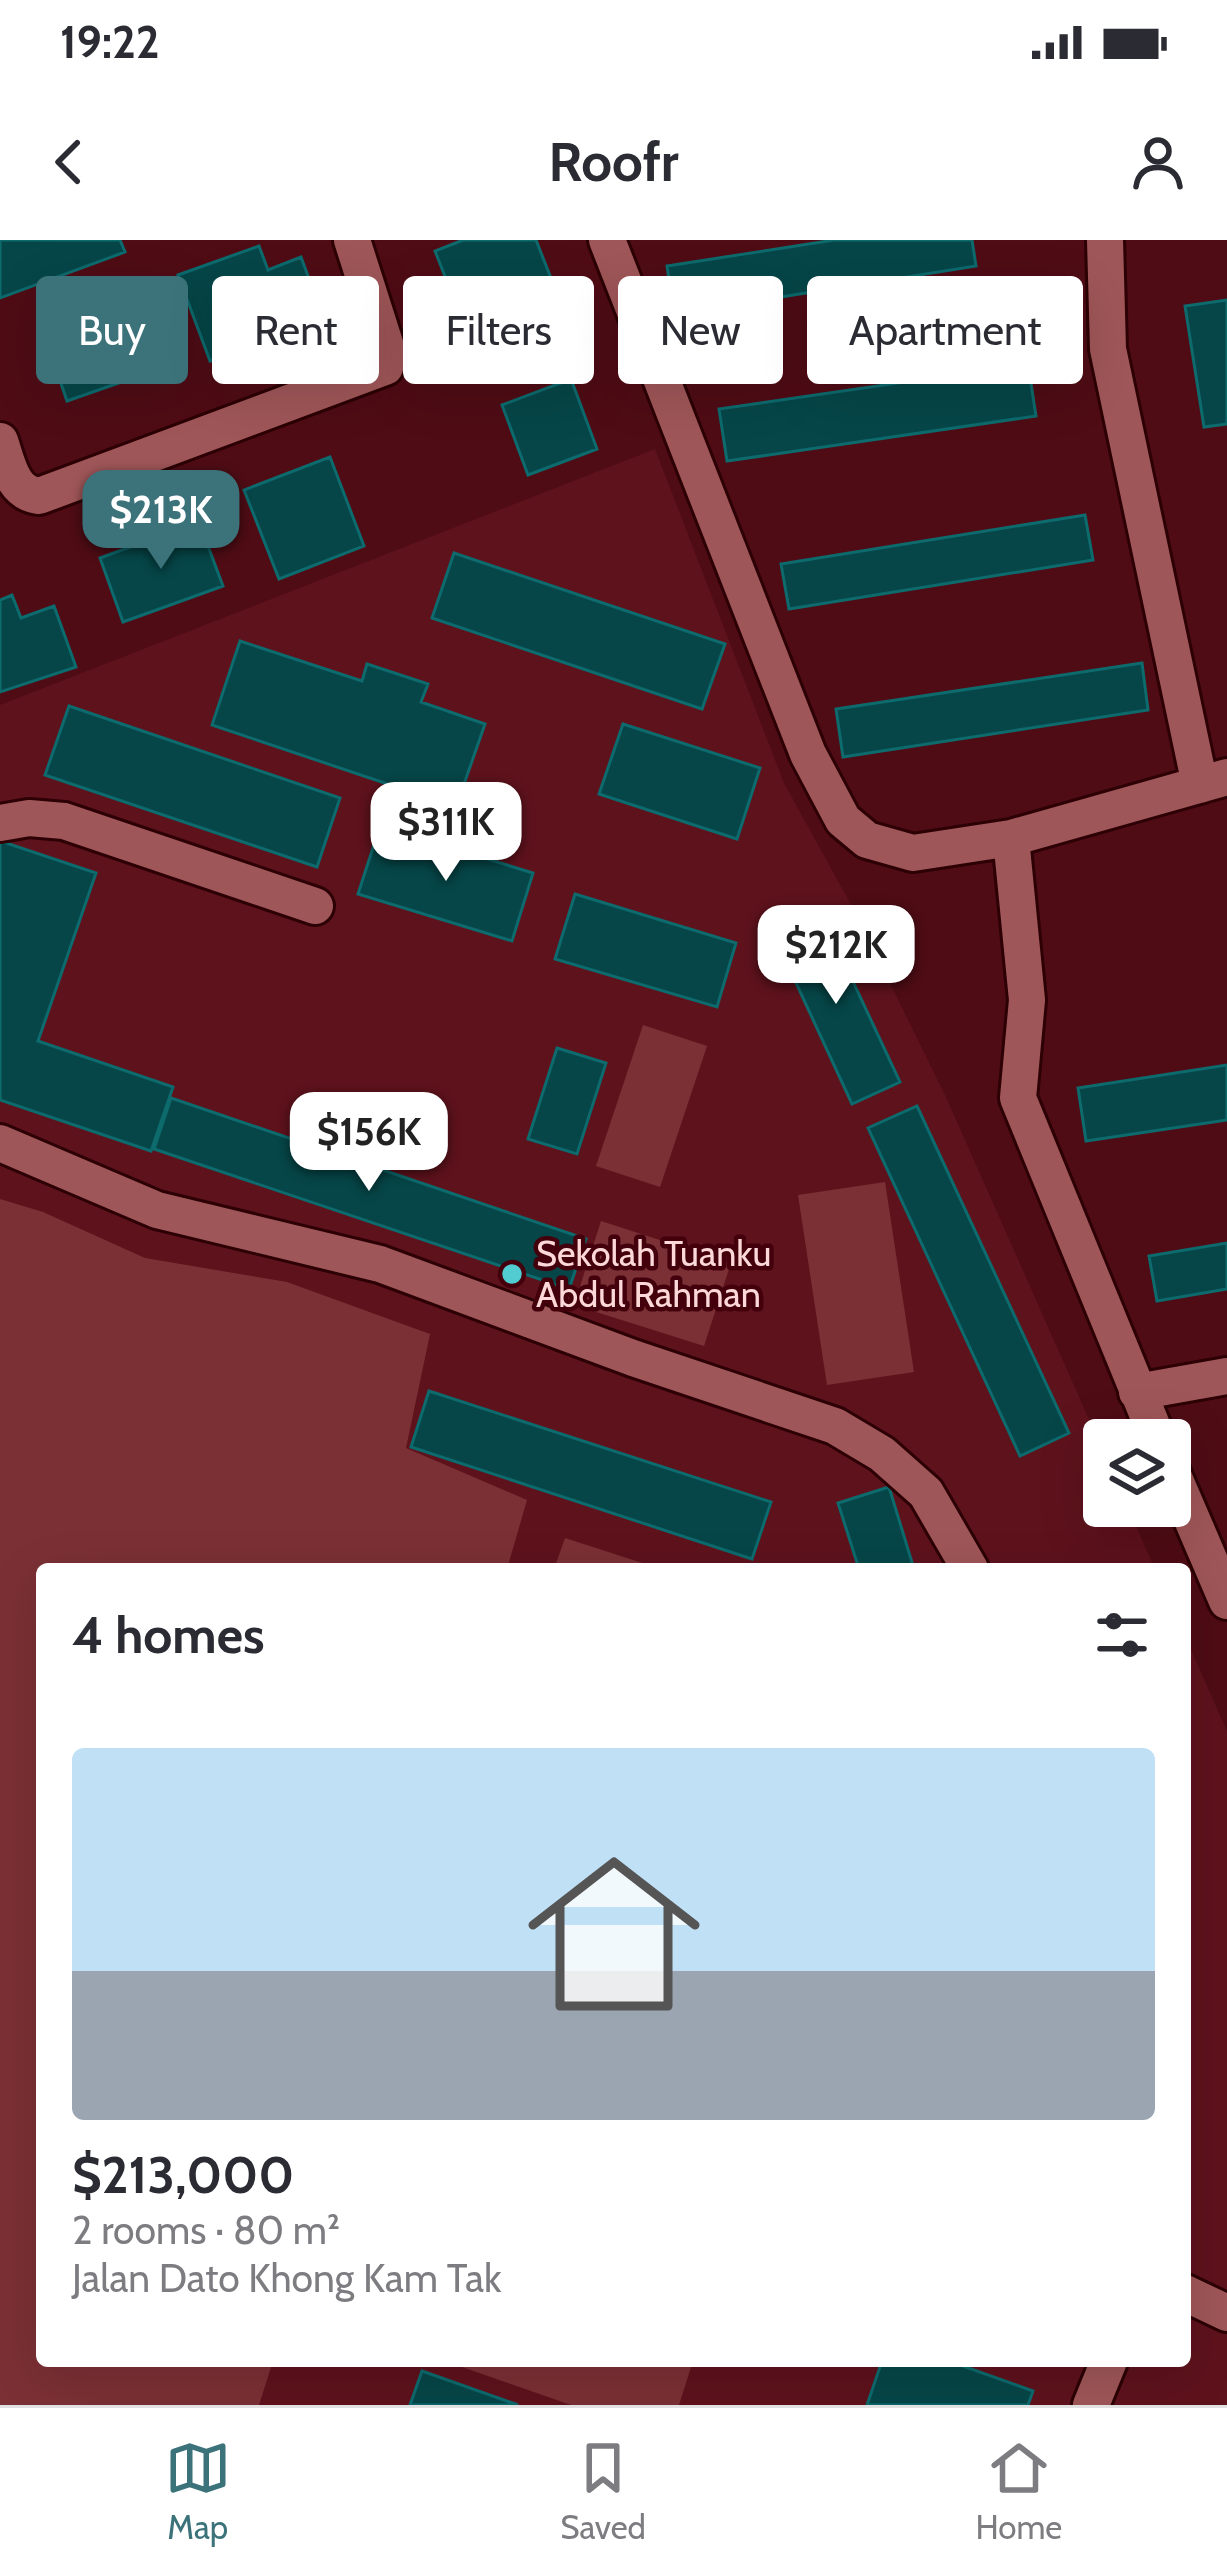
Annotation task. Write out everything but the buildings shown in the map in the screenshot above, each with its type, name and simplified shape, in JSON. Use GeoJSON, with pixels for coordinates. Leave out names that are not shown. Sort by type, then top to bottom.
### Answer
{"type":"FeatureCollection","features":[{"type":"Feature","properties":{"kind":"street"},"geometry":{"type":"LineString","coordinates":[[0,441],[16,484],[27,494],[39,496],[385,367],[389,356],[352,240]]}},
{"type":"Feature","properties":{"kind":"street"},"geometry":{"type":"LineString","coordinates":[[607,240],[828,798],[867,840],[913,853],[1011,838],[1214,781],[1108,350],[1105,240]]}},
{"type":"Feature","properties":{"kind":"street"},"geometry":{"type":"LineString","coordinates":[[0,823],[28,818],[64,821],[315,906]]}},
{"type":"Feature","properties":{"kind":"street"},"geometry":{"type":"LineString","coordinates":[[1011,838],[1027,1000],[1018,1097],[1149,1419]]}},
{"type":"Feature","properties":{"kind":"street"},"geometry":{"type":"LineString","coordinates":[[0,1143],[157,1210],[380,1264],[633,1358],[835,1426],[882,1454],[926,1493],[967,1563]]}},
{"type":"Feature","properties":{"kind":"street"},"geometry":{"type":"LineString","coordinates":[[1137,1392],[1227,1376]]}},
{"type":"Feature","properties":{"kind":"street"},"geometry":{"type":"LineString","coordinates":[[1191,1517],[1227,1601]]}},
{"type":"Feature","properties":{"kind":"street"},"geometry":{"type":"LineString","coordinates":[[1191,2297],[1227,2313]]}},
{"type":"Feature","properties":{"kind":"street"},"geometry":{"type":"LineString","coordinates":[[1091,2405],[1107,2367]]}},
{"type":"Feature","properties":{"kind":"shaded area","name":"Sekolah Tuanku Abdul Rahman"},"geometry":{"type":"Polygon","coordinates":[[[655,449],[784,783],[855,912],[945,1095],[1089,1419],[1083,1419],[1083,1527],[1136,1527],[1152,1563],[36,1563],[36,2367],[1191,2367],[1191,1650],[1227,1731],[1227,2405],[0,2405],[0,705],[655,449]]]}},
{"type":"Feature","properties":{"kind":"shaded area"},"geometry":{"type":"Polygon","coordinates":[[[643,1025],[707,1046],[660,1187],[596,1166],[643,1025]]]}},
{"type":"Feature","properties":{"kind":"shaded area"},"geometry":{"type":"Polygon","coordinates":[[[885,1182],[914,1372],[827,1385],[798,1195],[885,1182]]]}},
{"type":"Feature","properties":{"kind":"shaded area"},"geometry":{"type":"Polygon","coordinates":[[[0,1199],[43,1212],[145,1258],[287,1282],[430,1334],[406,1448],[527,1500],[509,1563],[36,1563],[36,2367],[271,2367],[259,2405],[0,2405],[0,1199]]]}},
{"type":"Feature","properties":{"kind":"shaded area"},"geometry":{"type":"Polygon","coordinates":[[[601,1221],[731,1263],[704,1346],[574,1305],[601,1221]]]}},
{"type":"Feature","properties":{"kind":"shaded area"},"geometry":{"type":"Polygon","coordinates":[[[565,1538],[642,1563],[556,1563],[565,1538]]]}},
{"type":"Feature","properties":{"kind":"shaded area"},"geometry":{"type":"Polygon","coordinates":[[[462,2367],[691,2367],[679,2405],[571,2405],[462,2367]]]}},
{"type":"Feature","properties":{"kind":"place","name":"Sekolah Tuanku Abdul Rahman"},"geometry":{"type":"Point","coordinates":[512,1274]}}]}
